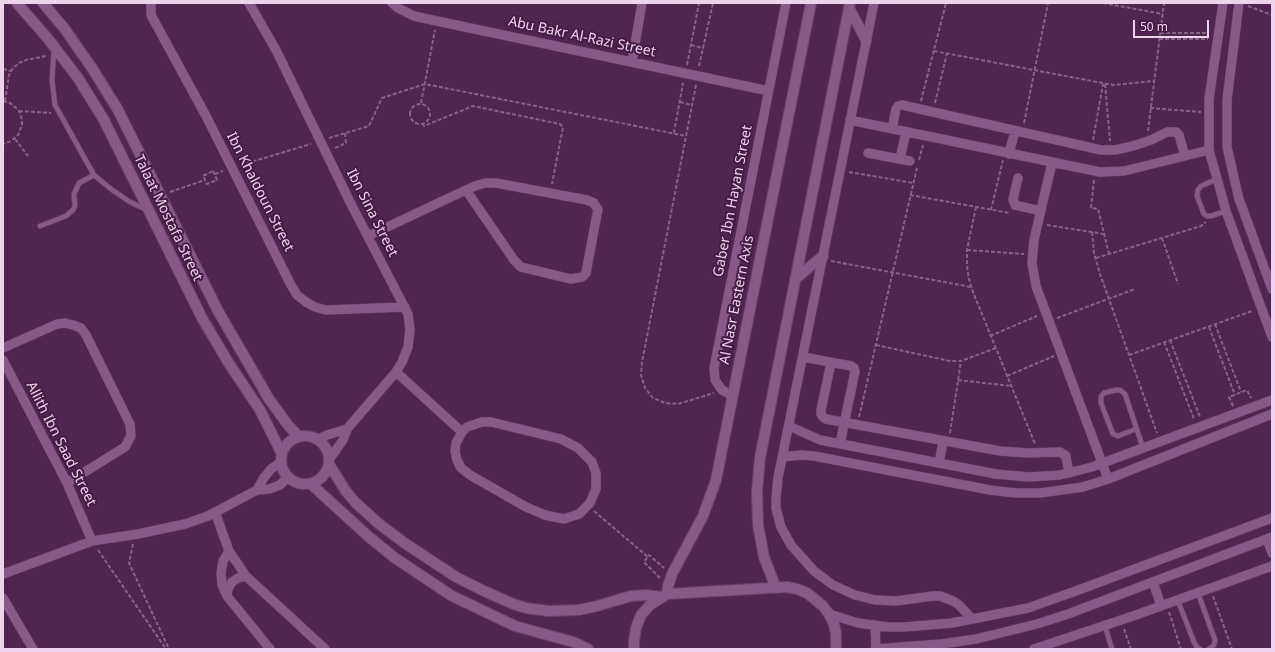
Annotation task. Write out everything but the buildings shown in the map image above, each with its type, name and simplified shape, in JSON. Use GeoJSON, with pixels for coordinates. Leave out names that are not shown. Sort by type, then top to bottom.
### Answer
{"type":"FeatureCollection","features":[{"type":"Feature","properties":{"kind":"street","name":"Talaat Mostafa Street"},"geometry":{"type":"LineString","coordinates":[[17,3],[54,51],[78,78],[104,120],[202,318],[228,362],[260,410],[281,458]]}},
{"type":"Feature","properties":{"kind":"street","name":"Talaat Mostafa Street"},"geometry":{"type":"LineString","coordinates":[[43,3],[64,28],[92,68],[118,110],[218,311],[241,353],[269,399],[299,437]]}},
{"type":"Feature","properties":{"kind":"street","name":"Ibn Khaldoun Street"},"geometry":{"type":"LineString","coordinates":[[151,3],[151,16],[206,116],[291,285],[297,294],[306,302],[315,307],[326,310],[404,307]]}},
{"type":"Feature","properties":{"kind":"street","name":"Ibn Sina Street"},"geometry":{"type":"LineString","coordinates":[[249,3],[276,50],[351,204],[408,314],[410,330],[408,347],[402,362],[396,372],[347,429],[343,440],[329,462]]}},
{"type":"Feature","properties":{"kind":"street","name":"Abu Bakr Al-Razi Street"},"geometry":{"type":"LineString","coordinates":[[392,3],[398,8],[414,16],[769,91]]}},
{"type":"Feature","properties":{"kind":"street"},"geometry":{"type":"LineString","coordinates":[[632,62],[642,3]]}},
{"type":"Feature","properties":{"kind":"street","name":"Gaber Ibn Hayan Street"},"geometry":{"type":"LineString","coordinates":[[722,390],[715,380],[714,368],[716,354],[786,3]]}},
{"type":"Feature","properties":{"kind":"street","name":"Al Nasr Eastern Axis"},"geometry":{"type":"LineString","coordinates":[[665,593],[672,574],[703,516],[716,480],[811,3]]}},
{"type":"Feature","properties":{"kind":"street"},"geometry":{"type":"LineString","coordinates":[[874,3],[776,488],[778,518],[781,528],[791,546],[814,571],[844,591],[865,598],[896,601],[933,596],[947,598],[959,605],[972,619]]}},
{"type":"Feature","properties":{"kind":"street"},"geometry":{"type":"LineString","coordinates":[[1223,3],[1209,99],[1209,150],[1226,211],[1272,336]]}},
{"type":"Feature","properties":{"kind":"street"},"geometry":{"type":"LineString","coordinates":[[1243,4],[1227,100],[1227,147],[1239,199],[1272,289]]}},
{"type":"Feature","properties":{"kind":"street"},"geometry":{"type":"LineString","coordinates":[[850,5],[866,40]]}},
{"type":"Feature","properties":{"kind":"street"},"geometry":{"type":"LineString","coordinates":[[776,588],[764,557],[758,525],[757,492],[760,458],[850,5]]}},
{"type":"Feature","properties":{"kind":"street"},"geometry":{"type":"LineString","coordinates":[[892,128],[896,109],[898,106],[902,105],[1091,149],[1101,150],[1133,146],[1168,132],[1176,132],[1179,135],[1185,156]]}},
{"type":"Feature","properties":{"kind":"street"},"geometry":{"type":"LineString","coordinates":[[850,120],[1095,172],[1124,171],[1209,150]]}},
{"type":"Feature","properties":{"kind":"street"},"geometry":{"type":"LineString","coordinates":[[900,159],[906,132]]}},
{"type":"Feature","properties":{"kind":"street"},"geometry":{"type":"LineString","coordinates":[[1007,153],[1018,132]]}},
{"type":"Feature","properties":{"kind":"street"},"geometry":{"type":"LineString","coordinates":[[868,153],[910,161]]}},
{"type":"Feature","properties":{"kind":"street"},"geometry":{"type":"LineString","coordinates":[[1052,163],[1034,240],[1032,263],[1036,286],[1108,479]]}},
{"type":"Feature","properties":{"kind":"street"},"geometry":{"type":"LineString","coordinates":[[1018,178],[1013,199],[1015,205],[1040,211]]}},
{"type":"Feature","properties":{"kind":"street"},"geometry":{"type":"LineString","coordinates":[[368,236],[466,190],[475,186],[485,183],[496,183],[591,201],[594,203],[598,210],[586,273],[577,279],[571,279],[526,268],[517,264],[466,190]]}},
{"type":"Feature","properties":{"kind":"street"},"geometry":{"type":"LineString","coordinates":[[795,279],[823,258]]}},
{"type":"Feature","properties":{"kind":"street"},"geometry":{"type":"LineString","coordinates":[[3,348],[57,324],[74,324],[81,328],[86,334],[130,424],[131,436],[125,448],[67,483]]}},
{"type":"Feature","properties":{"kind":"street"},"geometry":{"type":"LineString","coordinates":[[803,357],[851,366],[855,372],[840,444]]}},
{"type":"Feature","properties":{"kind":"street","name":"Allith Ibn Saad Street"},"geometry":{"type":"LineString","coordinates":[[3,360],[67,483],[92,541]]}},
{"type":"Feature","properties":{"kind":"street"},"geometry":{"type":"LineString","coordinates":[[831,363],[821,414],[826,419],[1000,451],[1057,451],[1064,453],[1066,456],[1069,473]]}},
{"type":"Feature","properties":{"kind":"street"},"geometry":{"type":"LineString","coordinates":[[396,372],[462,432]]}},
{"type":"Feature","properties":{"kind":"street"},"geometry":{"type":"LineString","coordinates":[[722,390],[733,396]]}},
{"type":"Feature","properties":{"kind":"street"},"geometry":{"type":"LineString","coordinates":[[789,426],[814,438],[840,444],[996,474],[1029,477],[1060,475],[1092,468],[1272,400]]}},
{"type":"Feature","properties":{"kind":"street"},"geometry":{"type":"LineString","coordinates":[[782,458],[801,455],[814,456],[990,490],[1015,493],[1040,493],[1083,487],[1108,479],[1272,414]]}},
{"type":"Feature","properties":{"kind":"street"},"geometry":{"type":"LineString","coordinates":[[482,422],[491,422],[561,439],[578,448],[592,462],[596,473],[596,489],[590,503],[587,505],[579,514],[564,519],[545,515],[526,507],[470,475],[461,468],[455,451],[456,442],[462,432],[473,424],[482,422]]}},
{"type":"Feature","properties":{"kind":"street"},"geometry":{"type":"LineString","coordinates":[[318,439],[347,429]]}},
{"type":"Feature","properties":{"kind":"street"},"geometry":{"type":"LineString","coordinates":[[258,490],[263,479],[281,458],[288,443],[299,437],[306,436],[318,439],[326,448],[329,462],[345,490],[355,502],[378,523],[403,542],[456,577],[513,604],[531,609],[548,611],[579,610],[631,596],[665,593],[792,588],[807,593],[819,602],[829,614],[836,634],[836,649]]}},
{"type":"Feature","properties":{"kind":"street"},"geometry":{"type":"LineString","coordinates":[[939,463],[946,442]]}},
{"type":"Feature","properties":{"kind":"street"},"geometry":{"type":"LineString","coordinates":[[281,458],[282,468],[288,477],[295,482],[302,484],[311,484],[319,480],[326,473],[329,462]]}},
{"type":"Feature","properties":{"kind":"street"},"geometry":{"type":"LineString","coordinates":[[3,574],[92,541],[138,534],[185,524],[216,512],[258,490],[269,489],[280,485],[288,477]]}},
{"type":"Feature","properties":{"kind":"street"},"geometry":{"type":"LineString","coordinates":[[311,484],[369,537],[395,558],[452,596],[515,626],[573,642],[588,649]]}},
{"type":"Feature","properties":{"kind":"street"},"geometry":{"type":"LineString","coordinates":[[216,512],[229,551],[246,576],[325,649]]}},
{"type":"Feature","properties":{"kind":"street"},"geometry":{"type":"LineString","coordinates":[[829,614],[858,623],[875,626],[904,627],[952,623],[1028,608],[1272,518]]}},
{"type":"Feature","properties":{"kind":"street"},"geometry":{"type":"LineString","coordinates":[[875,626],[876,649],[941,644],[976,639],[1031,626],[1068,614],[1270,538],[1272,553]]}},
{"type":"Feature","properties":{"kind":"street"},"geometry":{"type":"LineString","coordinates":[[229,551],[223,561],[221,573],[222,585],[227,596],[270,649]]}},
{"type":"Feature","properties":{"kind":"street"},"geometry":{"type":"LineString","coordinates":[[1034,649],[1121,621],[1272,566]]}},
{"type":"Feature","properties":{"kind":"street"},"geometry":{"type":"LineString","coordinates":[[227,596],[228,588],[232,582],[238,578],[246,576]]}},
{"type":"Feature","properties":{"kind":"street"},"geometry":{"type":"LineString","coordinates":[[1153,582],[1164,605]]}},
{"type":"Feature","properties":{"kind":"street"},"geometry":{"type":"LineString","coordinates":[[625,649],[634,645],[636,628],[642,616],[650,605],[665,593]]}},
{"type":"Feature","properties":{"kind":"street"},"geometry":{"type":"LineString","coordinates":[[3,598],[33,649]]}},
{"type":"Feature","properties":{"kind":"street"},"geometry":{"type":"LineString","coordinates":[[976,639],[977,649]]}},
{"type":"Feature","properties":{"kind":"lane"},"geometry":{"type":"LineString","coordinates":[[54,51],[52,80],[55,105],[94,175],[130,202],[150,212]]}},
{"type":"Feature","properties":{"kind":"lane"},"geometry":{"type":"LineString","coordinates":[[40,226],[66,216],[74,210],[74,194],[79,184],[94,175]]}},
{"type":"Feature","properties":{"kind":"lane"},"geometry":{"type":"LineString","coordinates":[[1217,179],[1201,186],[1197,193],[1204,214],[1209,216],[1226,211]]}},
{"type":"Feature","properties":{"kind":"lane"},"geometry":{"type":"LineString","coordinates":[[1136,429],[1118,436],[1113,434],[1100,397],[1113,390],[1120,390],[1125,394],[1143,448]]}},
{"type":"Feature","properties":{"kind":"lane"},"geometry":{"type":"LineString","coordinates":[[1198,593],[1215,640],[1214,645],[1209,649]]}},
{"type":"Feature","properties":{"kind":"lane"},"geometry":{"type":"LineString","coordinates":[[1178,601],[1194,642],[1200,649]]}},
{"type":"Feature","properties":{"kind":"lane"},"geometry":{"type":"LineString","coordinates":[[1105,626],[1112,649]]}},
{"type":"Feature","properties":{"kind":"path"},"geometry":{"type":"LineString","coordinates":[[713,3],[642,362],[641,375],[645,388],[653,398],[665,403],[678,404],[722,390]]}},
{"type":"Feature","properties":{"kind":"path"},"geometry":{"type":"LineString","coordinates":[[919,108],[946,3]]}},
{"type":"Feature","properties":{"kind":"path"},"geometry":{"type":"LineString","coordinates":[[1018,132],[1034,70],[1048,3]]}},
{"type":"Feature","properties":{"kind":"path"},"geometry":{"type":"LineString","coordinates":[[1104,3],[1163,14]]}},
{"type":"Feature","properties":{"kind":"path"},"geometry":{"type":"LineString","coordinates":[[1146,142],[1164,3]]}},
{"type":"Feature","properties":{"kind":"path"},"geometry":{"type":"LineString","coordinates":[[1243,4],[1272,15]]}},
{"type":"Feature","properties":{"kind":"path"},"geometry":{"type":"LineString","coordinates":[[421,104],[437,21]]}},
{"type":"Feature","properties":{"kind":"path"},"geometry":{"type":"LineString","coordinates":[[1160,33],[1218,36]]}},
{"type":"Feature","properties":{"kind":"path"},"geometry":{"type":"LineString","coordinates":[[1159,39],[1218,36]]}},
{"type":"Feature","properties":{"kind":"path"},"geometry":{"type":"LineString","coordinates":[[691,45],[703,48]]}},
{"type":"Feature","properties":{"kind":"path"},"geometry":{"type":"LineString","coordinates":[[3,144],[11,141],[18,135],[22,125],[19,111],[10,103],[4,101],[11,71],[19,63],[54,51]]}},
{"type":"Feature","properties":{"kind":"path"},"geometry":{"type":"LineString","coordinates":[[934,51],[1104,84],[1121,86],[1154,81]]}},
{"type":"Feature","properties":{"kind":"path"},"geometry":{"type":"LineString","coordinates":[[933,112],[947,53]]}},
{"type":"Feature","properties":{"kind":"path"},"geometry":{"type":"LineString","coordinates":[[3,69],[11,71]]}},
{"type":"Feature","properties":{"kind":"path"},"geometry":{"type":"LineString","coordinates":[[215,174],[369,126],[382,98],[425,84],[686,136]]}},
{"type":"Feature","properties":{"kind":"path"},"geometry":{"type":"LineString","coordinates":[[1091,149],[1104,84]]}},
{"type":"Feature","properties":{"kind":"path"},"geometry":{"type":"LineString","coordinates":[[1104,84],[1110,150]]}},
{"type":"Feature","properties":{"kind":"path"},"geometry":{"type":"LineString","coordinates":[[680,102],[692,105]]}},
{"type":"Feature","properties":{"kind":"path"},"geometry":{"type":"LineString","coordinates":[[423,124],[429,118],[430,111],[428,107],[421,104],[414,106],[410,113],[412,120],[419,124],[423,124],[424,126],[473,106],[561,124],[563,127],[551,193]]}},
{"type":"Feature","properties":{"kind":"path"},"geometry":{"type":"LineString","coordinates":[[1150,108],[1209,112]]}},
{"type":"Feature","properties":{"kind":"path"},"geometry":{"type":"LineString","coordinates":[[19,111],[60,114]]}},
{"type":"Feature","properties":{"kind":"path"},"geometry":{"type":"LineString","coordinates":[[326,151],[346,143],[345,133]]}},
{"type":"Feature","properties":{"kind":"path"},"geometry":{"type":"LineString","coordinates":[[857,425],[925,136]]}},
{"type":"Feature","properties":{"kind":"path"},"geometry":{"type":"LineString","coordinates":[[15,138],[28,156]]}},
{"type":"Feature","properties":{"kind":"path"},"geometry":{"type":"LineString","coordinates":[[991,210],[1007,153]]}},
{"type":"Feature","properties":{"kind":"path"},"geometry":{"type":"LineString","coordinates":[[213,171],[215,174],[217,180],[207,184],[203,175],[213,171]]}},
{"type":"Feature","properties":{"kind":"path"},"geometry":{"type":"LineString","coordinates":[[840,171],[913,183]]}},
{"type":"Feature","properties":{"kind":"path"},"geometry":{"type":"LineString","coordinates":[[1095,172],[1091,208],[1098,209],[1109,254]]}},
{"type":"Feature","properties":{"kind":"path"},"geometry":{"type":"LineString","coordinates":[[161,195],[205,180]]}},
{"type":"Feature","properties":{"kind":"path"},"geometry":{"type":"LineString","coordinates":[[910,195],[1011,213]]}},
{"type":"Feature","properties":{"kind":"path"},"geometry":{"type":"LineString","coordinates":[[976,207],[967,250],[967,266],[971,287],[1038,452]]}},
{"type":"Feature","properties":{"kind":"path"},"geometry":{"type":"LineString","coordinates":[[1096,258],[1201,226],[1206,222],[1209,216]]}},
{"type":"Feature","properties":{"kind":"path"},"geometry":{"type":"LineString","coordinates":[[1038,223],[1104,234]]}},
{"type":"Feature","properties":{"kind":"path"},"geometry":{"type":"LineString","coordinates":[[1092,232],[1096,258],[1109,299],[1160,442]]}},
{"type":"Feature","properties":{"kind":"path"},"geometry":{"type":"LineString","coordinates":[[1162,238],[1178,284]]}},
{"type":"Feature","properties":{"kind":"path"},"geometry":{"type":"LineString","coordinates":[[967,250],[1033,254]]}},
{"type":"Feature","properties":{"kind":"path"},"geometry":{"type":"LineString","coordinates":[[823,258],[971,287]]}},
{"type":"Feature","properties":{"kind":"path"},"geometry":{"type":"LineString","coordinates":[[990,336],[1047,317],[1109,299],[1135,289]]}},
{"type":"Feature","properties":{"kind":"path"},"geometry":{"type":"LineString","coordinates":[[1129,355],[1261,308]]}},
{"type":"Feature","properties":{"kind":"path"},"geometry":{"type":"LineString","coordinates":[[1215,324],[1241,392]]}},
{"type":"Feature","properties":{"kind":"path"},"geometry":{"type":"LineString","coordinates":[[1209,327],[1235,395]]}},
{"type":"Feature","properties":{"kind":"path"},"geometry":{"type":"LineString","coordinates":[[1170,340],[1200,427]]}},
{"type":"Feature","properties":{"kind":"path"},"geometry":{"type":"LineString","coordinates":[[1164,342],[1200,427]]}},
{"type":"Feature","properties":{"kind":"path"},"geometry":{"type":"LineString","coordinates":[[876,345],[950,362],[961,361],[996,348]]}},
{"type":"Feature","properties":{"kind":"path"},"geometry":{"type":"LineString","coordinates":[[1007,376],[1061,352]]}},
{"type":"Feature","properties":{"kind":"path"},"geometry":{"type":"LineString","coordinates":[[946,442],[961,361]]}},
{"type":"Feature","properties":{"kind":"path"},"geometry":{"type":"LineString","coordinates":[[958,380],[1011,386]]}},
{"type":"Feature","properties":{"kind":"path"},"geometry":{"type":"LineString","coordinates":[[1236,413],[1229,397],[1241,392],[1247,390],[1254,406]]}},
{"type":"Feature","properties":{"kind":"path"},"geometry":{"type":"LineString","coordinates":[[587,505],[648,557],[650,556],[672,574]]}},
{"type":"Feature","properties":{"kind":"path"},"geometry":{"type":"LineString","coordinates":[[138,534],[133,543],[129,563],[168,649]]}},
{"type":"Feature","properties":{"kind":"path"},"geometry":{"type":"LineString","coordinates":[[92,541],[168,649]]}},
{"type":"Feature","properties":{"kind":"path"},"geometry":{"type":"LineString","coordinates":[[648,557],[644,563],[665,593]]}},
{"type":"Feature","properties":{"kind":"path"},"geometry":{"type":"LineString","coordinates":[[1210,589],[1232,649]]}},
{"type":"Feature","properties":{"kind":"path"},"geometry":{"type":"LineString","coordinates":[[1164,605],[1181,649]]}},
{"type":"Feature","properties":{"kind":"path"},"geometry":{"type":"LineString","coordinates":[[1121,621],[1130,649]]}}]}
